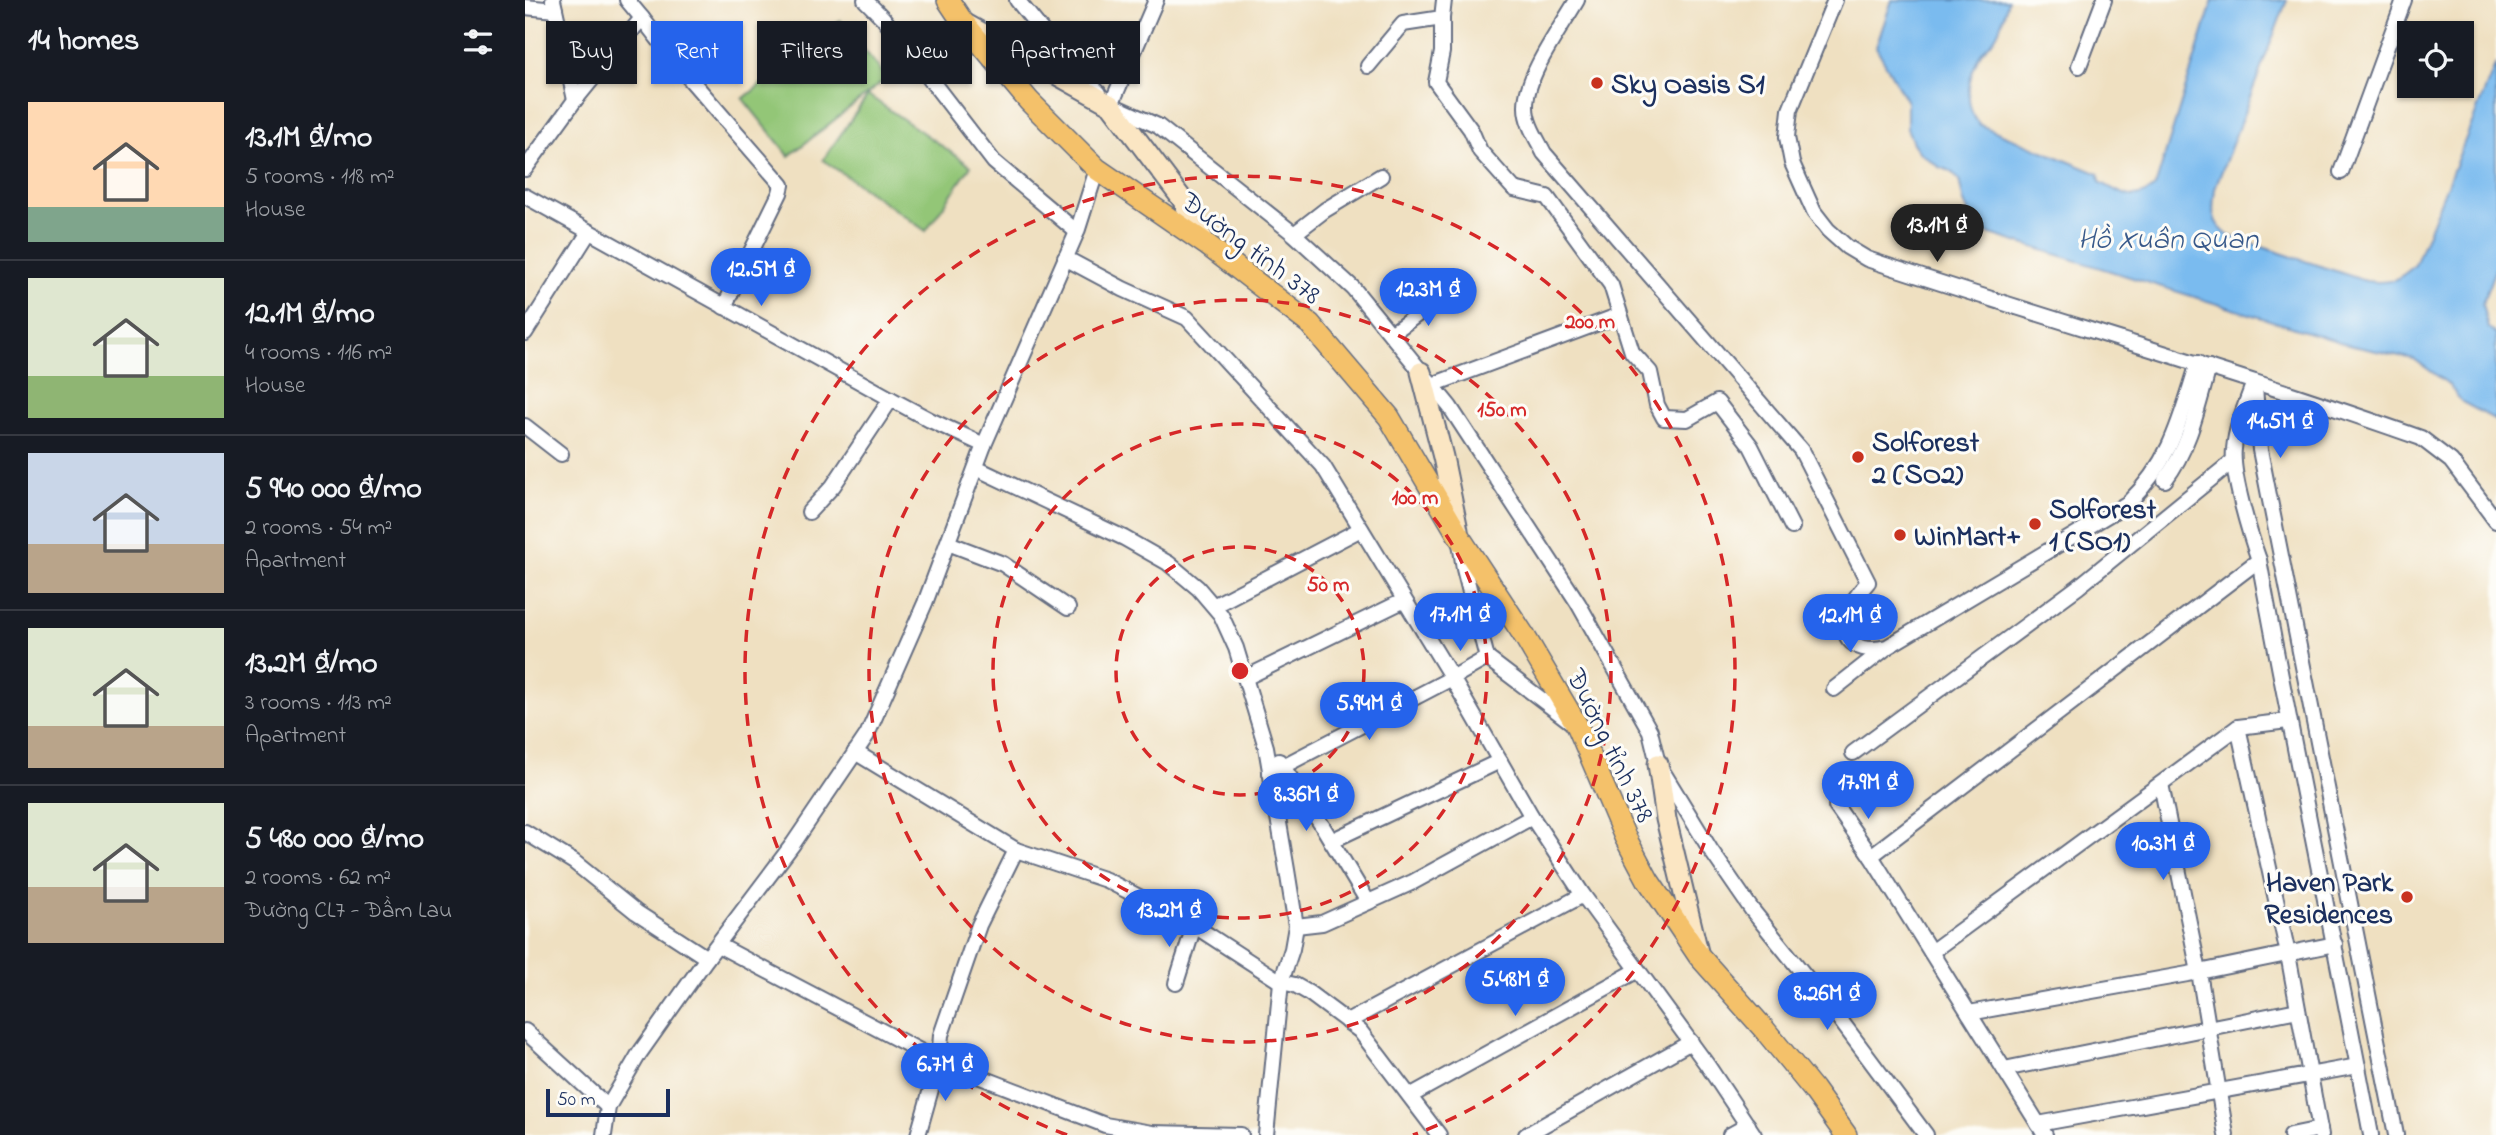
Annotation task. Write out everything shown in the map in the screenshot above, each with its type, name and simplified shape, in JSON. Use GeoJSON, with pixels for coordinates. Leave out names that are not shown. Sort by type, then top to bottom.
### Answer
{"type":"FeatureCollection","features":[{"type":"Feature","properties":{"kind":"main road","name":"Đường tỉnh 378"},"geometry":{"type":"LineString","coordinates":[[948,0],[962,21]]}},
{"type":"Feature","properties":{"kind":"main road"},"geometry":{"type":"LineString","coordinates":[[972,27],[1111,105],[1182,199],[1206,244]]}},
{"type":"Feature","properties":{"kind":"main road","name":"Đường tỉnh 378"},"geometry":{"type":"LineString","coordinates":[[972,33],[1029,101],[1097,169],[1206,244],[1310,324],[1389,417],[1460,538],[1525,637],[1578,727],[1625,837],[1648,880],[1699,956],[1772,1039],[1846,1135]]}},
{"type":"Feature","properties":{"kind":"main road"},"geometry":{"type":"LineString","coordinates":[[1426,379],[1460,538]]}},
{"type":"Feature","properties":{"kind":"main road"},"geometry":{"type":"LineString","coordinates":[[1658,764],[1666,819],[1699,956]]}},
{"type":"Feature","properties":{"kind":"street"},"geometry":{"type":"LineString","coordinates":[[627,0],[683,71],[782,185],[724,307]]}},
{"type":"Feature","properties":{"kind":"street"},"geometry":{"type":"LineString","coordinates":[[865,0],[883,18],[994,162],[1077,232]]}},
{"type":"Feature","properties":{"kind":"street"},"geometry":{"type":"LineString","coordinates":[[1017,0],[1060,53],[1111,105],[1158,126],[1294,234],[1353,288],[1450,407],[1578,603],[1650,731],[1658,764],[1689,816],[1752,910],[1835,1013],[1926,1135]]}},
{"type":"Feature","properties":{"kind":"street"},"geometry":{"type":"LineString","coordinates":[[1111,105],[1156,0]]}},
{"type":"Feature","properties":{"kind":"street"},"geometry":{"type":"LineString","coordinates":[[1444,0],[1442,52],[1436,82],[1471,130],[1480,150],[1514,189],[1548,197],[1611,285],[1632,352],[1650,372],[1657,405],[1664,418],[1687,419],[1717,402],[1751,446],[1792,527]]}},
{"type":"Feature","properties":{"kind":"street"},"geometry":{"type":"LineString","coordinates":[[1577,0],[1531,79],[1525,110],[1531,128],[1544,153],[1801,450],[1868,582],[1847,612],[1844,624],[1847,635],[1857,647],[1868,650],[1888,647]]}},
{"type":"Feature","properties":{"kind":"street"},"geometry":{"type":"LineString","coordinates":[[1835,0],[1790,110],[1787,137],[1792,163],[1814,212],[1828,230],[1847,247],[1867,259],[2021,310],[2204,365],[2421,438],[2451,461],[2496,521]]}},
{"type":"Feature","properties":{"kind":"street"},"geometry":{"type":"LineString","coordinates":[[2079,66],[2104,0]]}},
{"type":"Feature","properties":{"kind":"street"},"geometry":{"type":"LineString","coordinates":[[2341,172],[2404,0]]}},
{"type":"Feature","properties":{"kind":"street"},"geometry":{"type":"LineString","coordinates":[[525,7],[554,5],[575,100]]}},
{"type":"Feature","properties":{"kind":"street"},"geometry":{"type":"LineString","coordinates":[[525,169],[575,100],[642,18]]}},
{"type":"Feature","properties":{"kind":"street"},"geometry":{"type":"LineString","coordinates":[[1368,66],[1403,24],[1442,18]]}},
{"type":"Feature","properties":{"kind":"street"},"geometry":{"type":"LineString","coordinates":[[604,1135],[608,1107],[639,1054],[793,844],[867,735],[925,603],[984,445],[1077,232],[1097,169]]}},
{"type":"Feature","properties":{"kind":"street"},"geometry":{"type":"LineString","coordinates":[[1294,234],[1325,210],[1381,176]]}},
{"type":"Feature","properties":{"kind":"street"},"geometry":{"type":"LineString","coordinates":[[525,196],[891,400],[984,445]]}},
{"type":"Feature","properties":{"kind":"street"},"geometry":{"type":"LineString","coordinates":[[525,333],[589,232]]}},
{"type":"Feature","properties":{"kind":"street"},"geometry":{"type":"LineString","coordinates":[[1065,258],[1123,289],[1187,318],[1323,466],[1452,678],[1532,817],[1583,895],[1691,1042],[1751,1130],[1730,1135]]}},
{"type":"Feature","properties":{"kind":"street"},"geometry":{"type":"LineString","coordinates":[[1391,334],[1445,294]]}},
{"type":"Feature","properties":{"kind":"street"},"geometry":{"type":"LineString","coordinates":[[1426,379],[1620,315]]}},
{"type":"Feature","properties":{"kind":"street"},"geometry":{"type":"LineString","coordinates":[[2165,481],[2178,463],[2186,444],[2204,365]]}},
{"type":"Feature","properties":{"kind":"street"},"geometry":{"type":"LineString","coordinates":[[1834,689],[1888,647],[2128,503],[2158,469],[2173,441],[2204,365]]}},
{"type":"Feature","properties":{"kind":"street"},"geometry":{"type":"LineString","coordinates":[[2254,382],[2237,432],[2233,461],[2259,560],[2288,721],[2335,944],[2371,1135]]}},
{"type":"Feature","properties":{"kind":"street"},"geometry":{"type":"LineString","coordinates":[[2254,382],[2260,450],[2396,1135]]}},
{"type":"Feature","properties":{"kind":"street"},"geometry":{"type":"LineString","coordinates":[[809,512],[833,486],[891,400]]}},
{"type":"Feature","properties":{"kind":"street"},"geometry":{"type":"LineString","coordinates":[[525,426],[561,454]]}},
{"type":"Feature","properties":{"kind":"street"},"geometry":{"type":"LineString","coordinates":[[1853,753],[2078,587],[2233,461]]}},
{"type":"Feature","properties":{"kind":"street"},"geometry":{"type":"LineString","coordinates":[[976,468],[1168,563],[1215,605],[1229,629],[1266,747],[1296,926],[1281,982],[1266,1135]]}},
{"type":"Feature","properties":{"kind":"street"},"geometry":{"type":"LineString","coordinates":[[1215,605],[1361,529]]}},
{"type":"Feature","properties":{"kind":"street"},"geometry":{"type":"LineString","coordinates":[[1460,538],[1464,569],[1487,658],[1578,727]]}},
{"type":"Feature","properties":{"kind":"street"},"geometry":{"type":"LineString","coordinates":[[948,542],[1003,564],[1069,608]]}},
{"type":"Feature","properties":{"kind":"street"},"geometry":{"type":"LineString","coordinates":[[1871,856],[2259,560]]}},
{"type":"Feature","properties":{"kind":"street"},"geometry":{"type":"LineString","coordinates":[[1245,678],[1403,601]]}},
{"type":"Feature","properties":{"kind":"street"},"geometry":{"type":"LineString","coordinates":[[1270,773],[1487,658]]}},
{"type":"Feature","properties":{"kind":"street"},"geometry":{"type":"LineString","coordinates":[[1931,952],[2238,727],[2288,721]]}},
{"type":"Feature","properties":{"kind":"street"},"geometry":{"type":"LineString","coordinates":[[2238,727],[2288,954],[2321,1132],[2291,1135]]}},
{"type":"Feature","properties":{"kind":"street"},"geometry":{"type":"LineString","coordinates":[[1266,747],[1284,766],[1368,902]]}},
{"type":"Feature","properties":{"kind":"street"},"geometry":{"type":"LineString","coordinates":[[855,752],[1016,850],[1106,880],[1194,926],[1281,982],[1295,985],[1309,993],[1360,1031],[1439,1135]]}},
{"type":"Feature","properties":{"kind":"street"},"geometry":{"type":"LineString","coordinates":[[1331,841],[1500,761]]}},
{"type":"Feature","properties":{"kind":"street"},"geometry":{"type":"LineString","coordinates":[[2161,784],[2199,972],[2226,1135]]}},
{"type":"Feature","properties":{"kind":"street"},"geometry":{"type":"LineString","coordinates":[[1836,806],[1871,856],[2041,1129],[2220,1091],[2358,1066]]}},
{"type":"Feature","properties":{"kind":"street"},"geometry":{"type":"LineString","coordinates":[[1296,926],[1322,923],[1413,882],[1532,817]]}},
{"type":"Feature","properties":{"kind":"street"},"geometry":{"type":"LineString","coordinates":[[525,832],[573,862],[636,912],[707,958]]}},
{"type":"Feature","properties":{"kind":"street"},"geometry":{"type":"LineString","coordinates":[[918,1135],[939,1061],[941,1035],[979,925],[1016,850]]}},
{"type":"Feature","properties":{"kind":"street"},"geometry":{"type":"LineString","coordinates":[[1347,1022],[1583,895]]}},
{"type":"Feature","properties":{"kind":"street"},"geometry":{"type":"LineString","coordinates":[[1176,983],[1194,926]]}},
{"type":"Feature","properties":{"kind":"street"},"geometry":{"type":"LineString","coordinates":[[1969,1013],[2199,972],[2335,944]]}},
{"type":"Feature","properties":{"kind":"street"},"geometry":{"type":"LineString","coordinates":[[718,945],[939,1061],[1105,1125],[1151,1133],[1241,1135]]}},
{"type":"Feature","properties":{"kind":"street"},"geometry":{"type":"LineString","coordinates":[[1409,1096],[1638,970]]}},
{"type":"Feature","properties":{"kind":"street"},"geometry":{"type":"LineString","coordinates":[[2004,1069],[2298,1010]]}},
{"type":"Feature","properties":{"kind":"street"},"geometry":{"type":"LineString","coordinates":[[525,1031],[608,1107]]}},
{"type":"Feature","properties":{"kind":"street"},"geometry":{"type":"LineString","coordinates":[[1526,1135],[1691,1042]]}},
{"type":"Feature","properties":{"kind":"green space"},"geometry":{"type":"Polygon","coordinates":[[[867,53],[881,71],[881,83],[789,156],[743,99],[761,84],[867,84],[867,53]]]}},
{"type":"Feature","properties":{"kind":"green space"},"geometry":{"type":"Polygon","coordinates":[[[868,95],[971,166],[926,231],[823,160],[868,95]]]}},
{"type":"Feature","properties":{"kind":"water","name":"Hồ Xuân Quan"},"geometry":{"type":"Polygon","coordinates":[[[1892,0],[2008,0],[1997,33],[1981,53],[1970,80],[1969,99],[1974,117],[1980,125],[2099,174],[2100,182],[2121,193],[2134,196],[2155,187],[2213,0],[2287,0],[2215,189],[2215,221],[2229,236],[2366,281],[2393,280],[2415,265],[2496,63],[2496,267],[2482,304],[2488,328],[2496,335],[2496,420],[2462,402],[2447,383],[2414,359],[2353,346],[1984,232],[1972,219],[1964,203],[1959,180],[1951,171],[1939,167],[1920,153],[1907,128],[1907,102],[1876,47],[1892,0]]]}},
{"type":"Feature","properties":{"kind":"place","name":"Sky Oasis S1"},"geometry":{"type":"Point","coordinates":[1597,83]}},
{"type":"Feature","properties":{"kind":"place","name":"Solforest 2 (SO2)"},"geometry":{"type":"Point","coordinates":[1858,457]}},
{"type":"Feature","properties":{"kind":"place","name":"Solforest 1 (SO1)"},"geometry":{"type":"Point","coordinates":[2035,524]}},
{"type":"Feature","properties":{"kind":"place","name":"WinMart+"},"geometry":{"type":"Point","coordinates":[1900,535]}},
{"type":"Feature","properties":{"kind":"place","name":"Haven Park Residences"},"geometry":{"type":"Point","coordinates":[2407,897]}}]}
